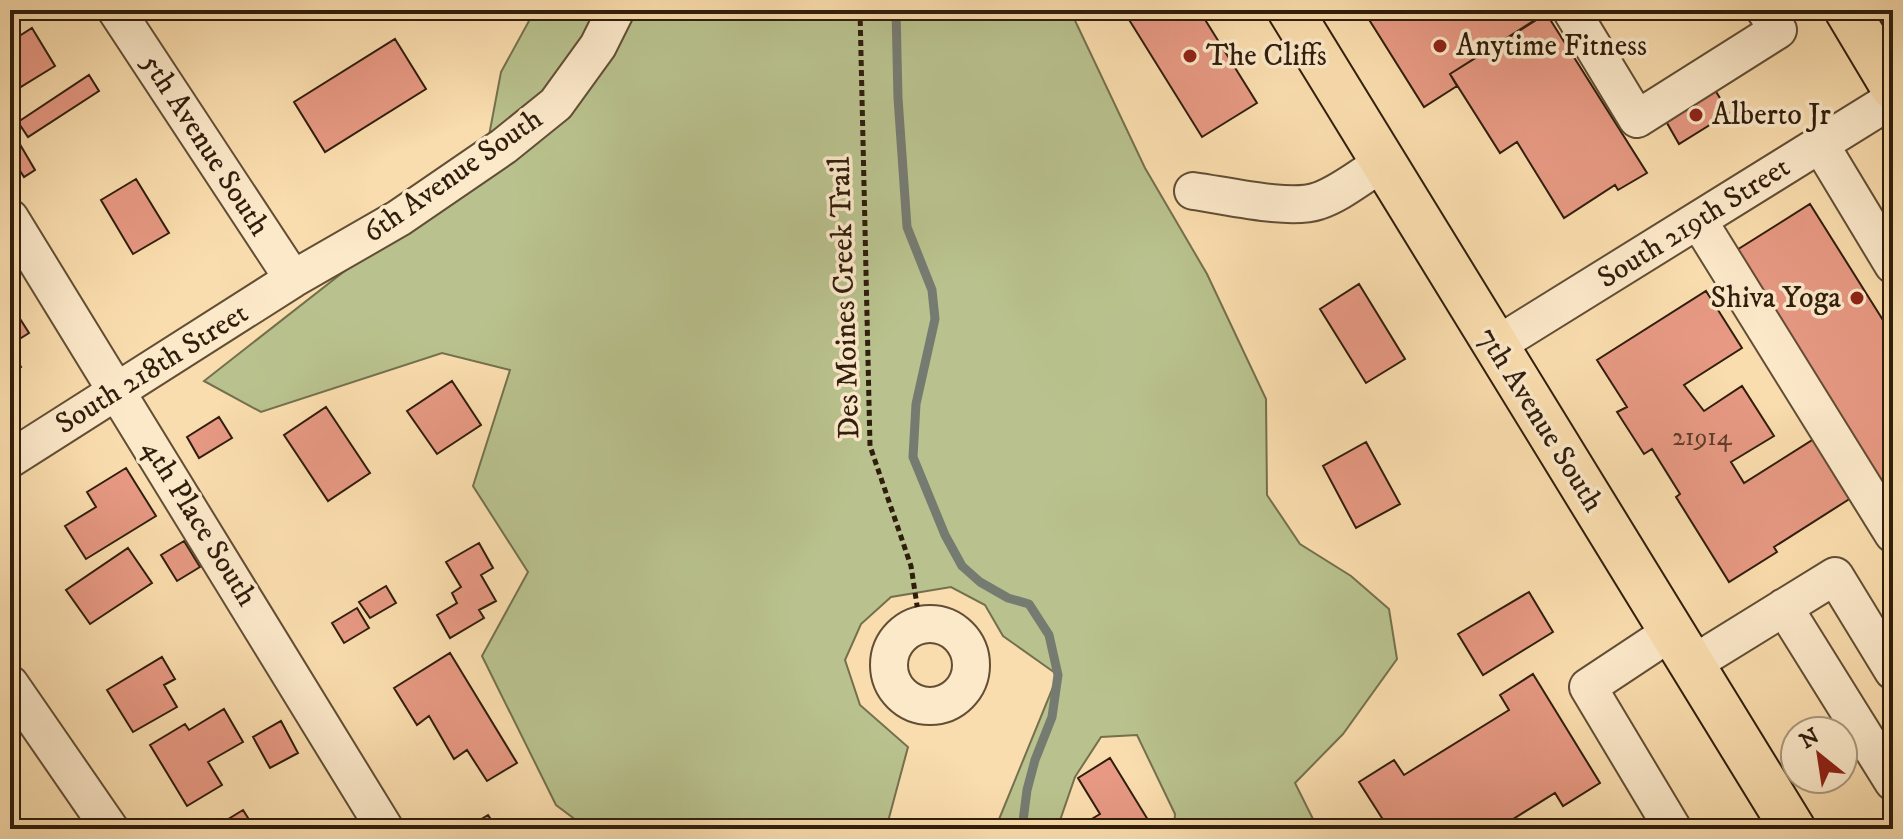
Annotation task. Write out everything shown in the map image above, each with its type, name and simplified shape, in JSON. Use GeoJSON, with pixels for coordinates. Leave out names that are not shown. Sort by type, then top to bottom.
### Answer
{"type":"FeatureCollection","features":[{"type":"Feature","properties":{"kind":"main road","name":"7th Avenue South"},"geometry":{"type":"LineString","coordinates":[[1290,10],[1793,829]]}},
{"type":"Feature","properties":{"kind":"main road"},"geometry":{"type":"LineString","coordinates":[[1847,10],[1893,87]]}},
{"type":"Feature","properties":{"kind":"street","name":"5th Avenue South"},"geometry":{"type":"LineString","coordinates":[[116,10],[293,279]]}},
{"type":"Feature","properties":{"kind":"street","name":"6th Avenue South"},"geometry":{"type":"LineString","coordinates":[[293,279],[399,218],[504,146],[556,104],[598,46],[616,10]]}},
{"type":"Feature","properties":{"kind":"street"},"geometry":{"type":"LineString","coordinates":[[1571,10],[1637,119],[1778,30],[1765,10]]}},
{"type":"Feature","properties":{"kind":"street","name":"South 219th Street"},"geometry":{"type":"LineString","coordinates":[[1495,346],[1893,99]]}},
{"type":"Feature","properties":{"kind":"street"},"geometry":{"type":"LineString","coordinates":[[1820,144],[1893,265]]}},
{"type":"Feature","properties":{"kind":"street"},"geometry":{"type":"LineString","coordinates":[[1193,191],[1284,204],[1306,204],[1320,201],[1383,163]]}},
{"type":"Feature","properties":{"kind":"street","name":"4th Place South"},"geometry":{"type":"LineString","coordinates":[[10,218],[385,829]]}},
{"type":"Feature","properties":{"kind":"street"},"geometry":{"type":"LineString","coordinates":[[1698,220],[1893,534]]}},
{"type":"Feature","properties":{"kind":"street","name":"South 218th Street"},"geometry":{"type":"LineString","coordinates":[[10,459],[293,279]]}},
{"type":"Feature","properties":{"kind":"street"},"geometry":{"type":"LineString","coordinates":[[1673,829],[1588,687],[1784,607],[1835,576],[1893,671]]}},
{"type":"Feature","properties":{"kind":"street"},"geometry":{"type":"LineString","coordinates":[[1784,607],[1893,782]]}},
{"type":"Feature","properties":{"kind":"street"},"geometry":{"type":"LineString","coordinates":[[10,684],[110,829]]}},
{"type":"Feature","properties":{"kind":"path","name":"Des Moines Creek Trail"},"geometry":{"type":"LineString","coordinates":[[860,10],[870,446],[911,566],[920,625]]}},
{"type":"Feature","properties":{"kind":"green space"},"geometry":{"type":"Polygon","coordinates":[[[535,10],[1070,10],[1145,168],[1207,274],[1266,399],[1267,495],[1300,544],[1351,576],[1389,609],[1397,659],[1343,734],[1295,783],[1318,829],[1174,829],[1175,814],[1137,735],[1101,737],[1075,777],[1057,829],[995,829],[1058,675],[1003,636],[985,605],[951,587],[891,597],[861,624],[845,660],[860,705],[908,747],[886,829],[588,829],[556,805],[482,656],[528,572],[473,486],[510,370],[442,353],[261,412],[204,381],[484,162],[501,72],[535,10]]]}},
{"type":"Feature","properties":{"kind":"building","name":"The Cliffs"},"geometry":{"type":"Polygon","coordinates":[[[1123,10],[1199,10],[1257,103],[1202,137],[1123,10]]]}},
{"type":"Feature","properties":{"kind":"building","name":"Anytime Fitness"},"geometry":{"type":"Polygon","coordinates":[[[1363,10],[1533,10],[1538,19],[1450,74],[1457,86],[1424,107],[1363,10]]]}},
{"type":"Feature","properties":{"kind":"building"},"geometry":{"type":"Polygon","coordinates":[[[1546,13],[1647,173],[1618,190],[1615,185],[1564,218],[1517,142],[1500,153],[1450,74],[1546,13]]]}},
{"type":"Feature","properties":{"kind":"building"},"geometry":{"type":"Polygon","coordinates":[[[32,28],[55,66],[19,88],[10,73],[10,42],[32,28]]]}},
{"type":"Feature","properties":{"kind":"building"},"geometry":{"type":"Polygon","coordinates":[[[395,39],[426,89],[325,152],[294,102],[395,39]]]}},
{"type":"Feature","properties":{"kind":"building"},"geometry":{"type":"Polygon","coordinates":[[[89,75],[99,91],[28,137],[18,122],[89,75]]]}},
{"type":"Feature","properties":{"kind":"building","name":"Alberto Jr"},"geometry":{"type":"Polygon","coordinates":[[[1712,85],[1729,113],[1679,144],[1663,116],[1712,85]]]}},
{"type":"Feature","properties":{"kind":"building"},"geometry":{"type":"Polygon","coordinates":[[[18,141],[35,170],[24,177],[10,155],[10,146],[18,141]]]}},
{"type":"Feature","properties":{"kind":"building"},"geometry":{"type":"Polygon","coordinates":[[[136,179],[169,233],[133,254],[101,200],[136,179]]]}},
{"type":"Feature","properties":{"kind":"building"},"geometry":{"type":"Polygon","coordinates":[[[1810,204],[1893,336],[1893,477],[1878,486],[1732,253],[1810,204]]]}},
{"type":"Feature","properties":{"kind":"building"},"geometry":{"type":"Polygon","coordinates":[[[1359,284],[1405,359],[1366,383],[1320,309],[1359,284]]]}},
{"type":"Feature","properties":{"kind":"building"},"geometry":{"type":"Polygon","coordinates":[[[1706,291],[1742,348],[1684,385],[1704,411],[1742,386],[1774,436],[1731,462],[1744,483],[1814,439],[1851,498],[1774,547],[1777,552],[1729,582],[1676,497],[1680,494],[1652,449],[1644,454],[1617,412],[1627,407],[1597,360],[1706,291]]]}},
{"type":"Feature","properties":{"kind":"building"},"geometry":{"type":"Polygon","coordinates":[[[10,303],[29,333],[10,345],[10,303]]]}},
{"type":"Feature","properties":{"kind":"building"},"geometry":{"type":"Polygon","coordinates":[[[10,350],[21,367],[10,374],[10,350]]]}},
{"type":"Feature","properties":{"kind":"building"},"geometry":{"type":"Polygon","coordinates":[[[452,381],[481,425],[437,454],[407,411],[452,381]]]}},
{"type":"Feature","properties":{"kind":"building"},"geometry":{"type":"Polygon","coordinates":[[[326,407],[370,473],[328,501],[284,435],[326,407]]]}},
{"type":"Feature","properties":{"kind":"building"},"geometry":{"type":"Polygon","coordinates":[[[219,417],[232,438],[199,458],[187,437],[219,417]]]}},
{"type":"Feature","properties":{"kind":"building"},"geometry":{"type":"Polygon","coordinates":[[[1366,442],[1400,504],[1356,528],[1323,466],[1366,442]]]}},
{"type":"Feature","properties":{"kind":"building"},"geometry":{"type":"Polygon","coordinates":[[[126,468],[156,516],[86,559],[65,526],[96,507],[87,492],[126,468]]]}},
{"type":"Feature","properties":{"kind":"building"},"geometry":{"type":"Polygon","coordinates":[[[184,541],[200,567],[177,581],[161,555],[184,541]]]}},
{"type":"Feature","properties":{"kind":"building"},"geometry":{"type":"Polygon","coordinates":[[[479,543],[493,568],[481,575],[496,601],[479,610],[484,618],[450,638],[437,615],[457,603],[452,593],[461,587],[446,562],[479,543]]]}},
{"type":"Feature","properties":{"kind":"building"},"geometry":{"type":"Polygon","coordinates":[[[128,548],[152,583],[90,624],[66,590],[128,548]]]}},
{"type":"Feature","properties":{"kind":"building"},"geometry":{"type":"Polygon","coordinates":[[[386,586],[396,603],[370,618],[359,602],[386,586]]]}},
{"type":"Feature","properties":{"kind":"building"},"geometry":{"type":"Polygon","coordinates":[[[1529,592],[1553,632],[1483,675],[1458,634],[1529,592]]]}},
{"type":"Feature","properties":{"kind":"building"},"geometry":{"type":"Polygon","coordinates":[[[357,608],[369,628],[344,643],[332,623],[357,608]]]}},
{"type":"Feature","properties":{"kind":"building"},"geometry":{"type":"Polygon","coordinates":[[[450,653],[517,763],[487,781],[467,750],[454,759],[429,716],[417,725],[394,688],[450,653]]]}},
{"type":"Feature","properties":{"kind":"building"},"geometry":{"type":"Polygon","coordinates":[[[162,657],[175,679],[164,685],[177,707],[133,732],[107,690],[162,657]]]}},
{"type":"Feature","properties":{"kind":"building"},"geometry":{"type":"Polygon","coordinates":[[[1533,674],[1600,783],[1563,806],[1555,793],[1497,829],[1389,829],[1359,782],[1394,760],[1404,775],[1509,710],[1500,695],[1533,674]]]}},
{"type":"Feature","properties":{"kind":"building"},"geometry":{"type":"Polygon","coordinates":[[[224,709],[243,742],[208,762],[222,785],[187,806],[150,745],[185,724],[189,730],[224,709]]]}},
{"type":"Feature","properties":{"kind":"building"},"geometry":{"type":"Polygon","coordinates":[[[281,721],[298,753],[270,768],[253,737],[281,721]]]}},
{"type":"Feature","properties":{"kind":"building"},"geometry":{"type":"Polygon","coordinates":[[[1110,758],[1153,828],[1089,829],[1085,823],[1100,814],[1078,778],[1110,758]]]}},
{"type":"Feature","properties":{"kind":"building"},"geometry":{"type":"Polygon","coordinates":[[[243,810],[255,829],[212,829],[243,810]]]}},
{"type":"Feature","properties":{"kind":"building"},"geometry":{"type":"Polygon","coordinates":[[[488,815],[497,829],[465,829],[488,815]]]}},
{"type":"Feature","properties":{"kind":"building"},"geometry":{"type":"Polygon","coordinates":[[[1622,819],[1629,829],[1605,829],[1622,819]]]}},
{"type":"Feature","properties":{"kind":"waterway"},"geometry":{"type":"LineString","coordinates":[[896,10],[898,98],[907,227],[932,290],[935,319],[916,404],[913,457],[945,535],[962,566],[980,582],[1008,598],[1029,604],[1049,635],[1058,675],[1052,717],[1027,790],[1022,829]]}},
{"type":"Feature","properties":{"kind":"place","name":"Anytime Fitness"},"geometry":{"type":"Point","coordinates":[1440,46]}},
{"type":"Feature","properties":{"kind":"place","name":"The Cliffs"},"geometry":{"type":"Point","coordinates":[1190,56]}},
{"type":"Feature","properties":{"kind":"place","name":"Alberto Jr"},"geometry":{"type":"Point","coordinates":[1696,115]}},
{"type":"Feature","properties":{"kind":"place","name":"Shiva Yoga"},"geometry":{"type":"Point","coordinates":[1857,298]}}]}
